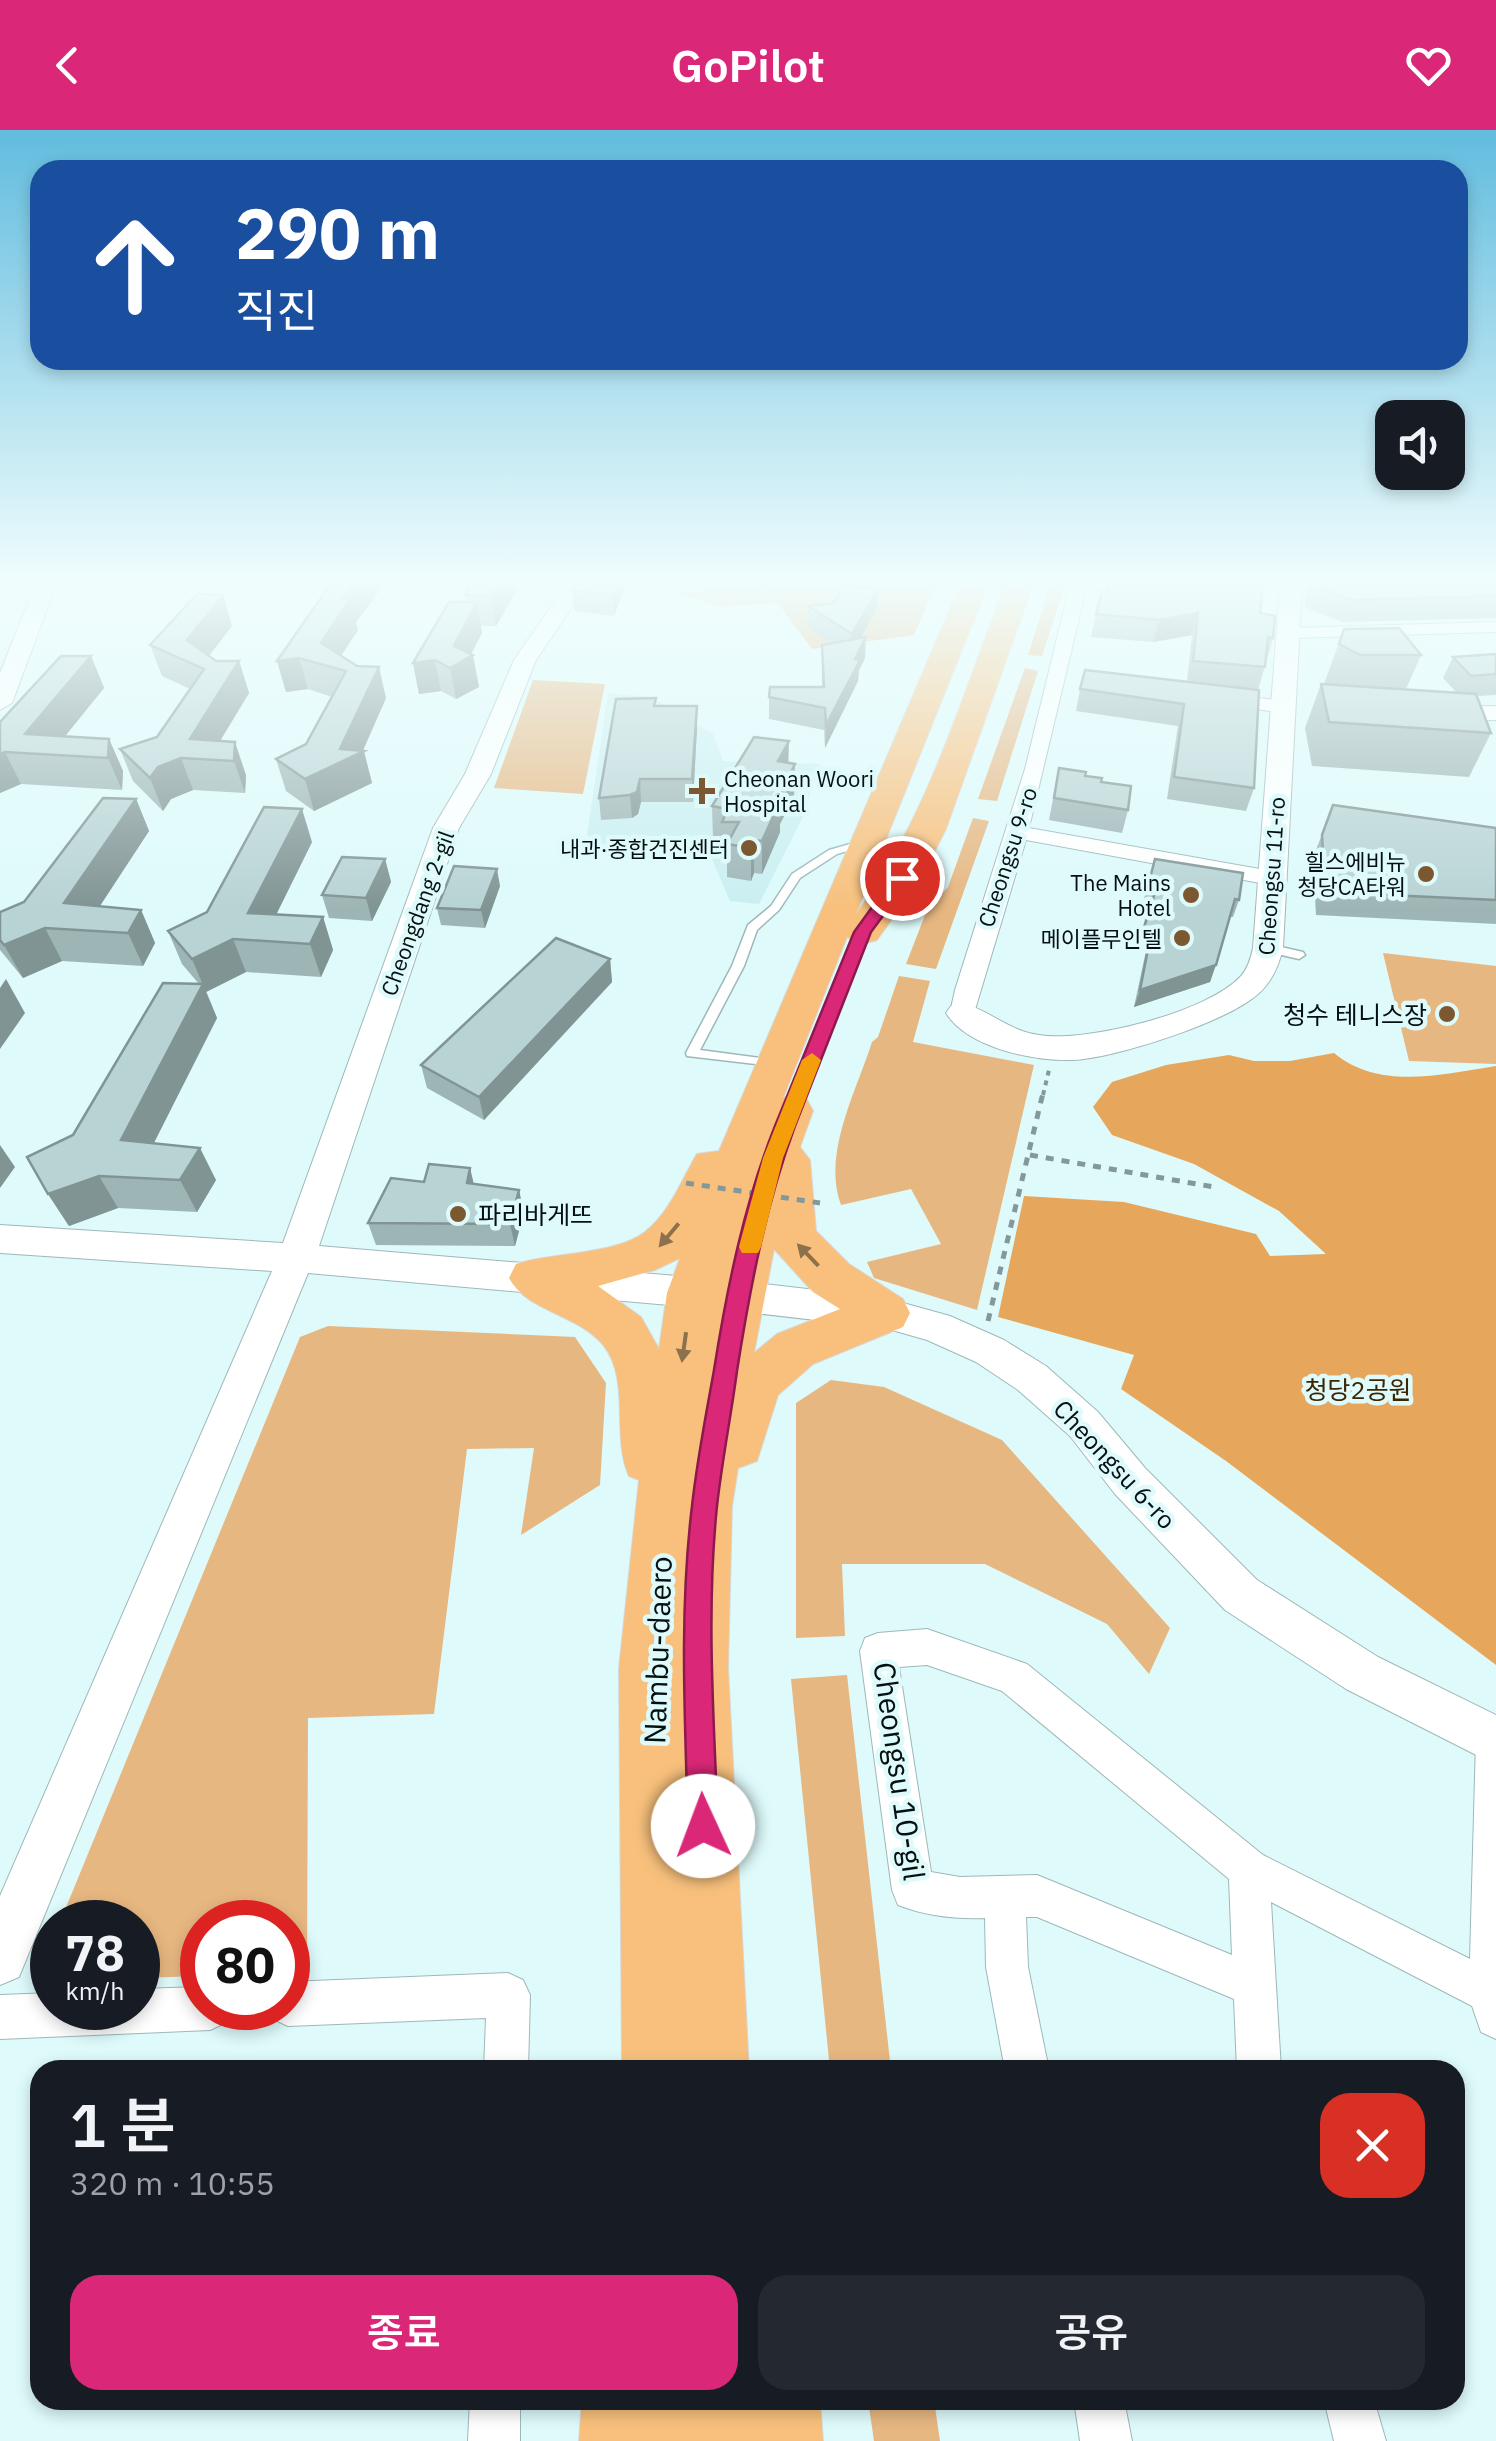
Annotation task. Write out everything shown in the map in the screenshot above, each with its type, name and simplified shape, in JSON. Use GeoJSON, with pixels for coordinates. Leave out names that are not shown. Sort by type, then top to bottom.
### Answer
{"type":"FeatureCollection","features":[{"type":"Feature","properties":{"kind":"highway"},"geometry":{"type":"LineString","coordinates":[[848,929],[850,847],[915,693]]}},
{"type":"Feature","properties":{"kind":"highway","name":"Nambu-daero"},"geometry":{"type":"LineString","coordinates":[[848,929],[934,693]]}},
{"type":"Feature","properties":{"kind":"highway","name":"Nambu-daero"},"geometry":{"type":"LineString","coordinates":[[712,2060],[697,1668],[665,1496],[714,1295],[778,1085],[950,693]]}},
{"type":"Feature","properties":{"kind":"highway"},"geometry":{"type":"LineString","coordinates":[[848,929],[902,878],[928,829],[979,693]]}},
{"type":"Feature","properties":{"kind":"highway"},"geometry":{"type":"LineString","coordinates":[[534,1278],[622,1261],[660,1248],[696,1201],[722,1146],[778,1085]]}},
{"type":"Feature","properties":{"kind":"highway"},"geometry":{"type":"LineString","coordinates":[[778,1085],[792,1238],[831,1278],[886,1313]]}},
{"type":"Feature","properties":{"kind":"highway"},"geometry":{"type":"LineString","coordinates":[[534,1278],[612,1320],[633,1350],[644,1389],[679,1580]]}},
{"type":"Feature","properties":{"kind":"highway"},"geometry":{"type":"LineString","coordinates":[[679,1580],[754,1383],[795,1349],[886,1313]]}},
{"type":"Feature","properties":{"kind":"highway","name":"Nambu-daero"},"geometry":{"type":"LineString","coordinates":[[659,2060],[650,1668],[679,1580]]}},
{"type":"Feature","properties":{"kind":"highway"},"geometry":{"type":"LineString","coordinates":[[703,1826],[738,2060]]}},
{"type":"Feature","properties":{"kind":"highway"},"geometry":{"type":"LineString","coordinates":[[645,2060],[655,1884]]}},
{"type":"Feature","properties":{"kind":"highway"},"geometry":{"type":"LineString","coordinates":[[622,2441],[624,2410]]}},
{"type":"Feature","properties":{"kind":"highway"},"geometry":{"type":"LineString","coordinates":[[666,2410],[667,2441]]}},
{"type":"Feature","properties":{"kind":"highway"},"geometry":{"type":"LineString","coordinates":[[724,2410],[726,2441]]}},
{"type":"Feature","properties":{"kind":"highway"},"geometry":{"type":"LineString","coordinates":[[778,2410],[780,2441]]}},
{"type":"Feature","properties":{"kind":"street","name":"Cheongdang 2-gil"},"geometry":{"type":"LineString","coordinates":[[0,1958],[296,1258],[446,828],[478,774],[512,693]]}},
{"type":"Feature","properties":{"kind":"street","name":"Cheongsu 9-ro"},"geometry":{"type":"LineString","coordinates":[[962,1012],[971,969],[1065,693]]}},
{"type":"Feature","properties":{"kind":"street","name":"Cheongsu 11-ro"},"geometry":{"type":"LineString","coordinates":[[962,1012],[983,1031],[1075,1050],[1162,1028],[1239,995],[1264,966],[1268,948],[1285,693]]}},
{"type":"Feature","properties":{"kind":"street"},"geometry":{"type":"LineString","coordinates":[[1193,695],[1316,711]]}},
{"type":"Feature","properties":{"kind":"street"},"geometry":{"type":"LineString","coordinates":[[1400,714],[1496,713]]}},
{"type":"Feature","properties":{"kind":"street"},"geometry":{"type":"LineString","coordinates":[[1018,832],[1271,878]]}},
{"type":"Feature","properties":{"kind":"street"},"geometry":{"type":"LineString","coordinates":[[0,1239],[296,1258],[714,1295]]}},
{"type":"Feature","properties":{"kind":"street","name":"Cheongsu 6-ro"},"geometry":{"type":"LineString","coordinates":[[714,1295],[886,1313],[936,1326],[990,1350],[1032,1378],[1084,1424],[1130,1481],[1241,1595],[1362,1673],[1495,1741]]}},
{"type":"Feature","properties":{"kind":"street","name":"Cheongsu 10-gil"},"geometry":{"type":"LineString","coordinates":[[1005,1899],[960,1898],[913,1890],[878,1652],[927,1647],[1014,1677],[1249,1869],[1494,2002]]}},
{"type":"Feature","properties":{"kind":"street"},"geometry":{"type":"LineString","coordinates":[[1494,2002],[1495,1741]]}},
{"type":"Feature","properties":{"kind":"street"},"geometry":{"type":"LineString","coordinates":[[1249,1869],[1259,2060]]}},
{"type":"Feature","properties":{"kind":"street"},"geometry":{"type":"LineString","coordinates":[[1026,2060],[1007,1967],[1005,1899],[1038,1896],[1254,1986]]}},
{"type":"Feature","properties":{"kind":"street"},"geometry":{"type":"LineString","coordinates":[[310,2003],[508,1995],[506,2060]]}},
{"type":"Feature","properties":{"kind":"street"},"geometry":{"type":"LineString","coordinates":[[0,2016],[180,2009]]}},
{"type":"Feature","properties":{"kind":"street"},"geometry":{"type":"LineString","coordinates":[[494,2441],[496,2410]]}},
{"type":"Feature","properties":{"kind":"street"},"geometry":{"type":"LineString","coordinates":[[1101,2410],[1106,2441]]}},
{"type":"Feature","properties":{"kind":"street"},"geometry":{"type":"LineString","coordinates":[[1352,2410],[1360,2441]]}},
{"type":"Feature","properties":{"kind":"lane"},"geometry":{"type":"LineString","coordinates":[[778,1085],[692,1052],[738,966],[752,928],[775,908],[796,876],[833,852],[850,847]]}},
{"type":"Feature","properties":{"kind":"lane"},"geometry":{"type":"LineString","coordinates":[[1268,948],[1299,955]]}},
{"type":"Feature","properties":{"kind":"path"},"geometry":{"type":"LineString","coordinates":[[985,1330],[1054,1047]]}},
{"type":"Feature","properties":{"kind":"path"},"geometry":{"type":"LineString","coordinates":[[1030,1154],[1214,1188]]}},
{"type":"Feature","properties":{"kind":"path"},"geometry":{"type":"LineString","coordinates":[[686,1183],[820,1203]]}},
{"type":"Feature","properties":{"kind":"shaded area"},"geometry":{"type":"Polygon","coordinates":[[[528,693],[603,693],[583,794],[494,788],[528,693]]]}},
{"type":"Feature","properties":{"kind":"shaded area","name":"Cheonan Woori Hospital"},"geometry":{"type":"Polygon","coordinates":[[[608,693],[651,697],[713,734],[723,761],[820,764],[802,819],[759,904],[730,901],[705,843],[602,847],[587,835],[608,693]]]}},
{"type":"Feature","properties":{"kind":"shaded area"},"geometry":{"type":"Polygon","coordinates":[[[1016,693],[1031,693],[997,801],[978,799],[1016,693]]]}},
{"type":"Feature","properties":{"kind":"shaded area"},"geometry":{"type":"Polygon","coordinates":[[[973,818],[989,821],[936,969],[906,964],[927,910],[948,887],[973,818]]]}},
{"type":"Feature","properties":{"kind":"shaded area","name":"청수 테니스장"},"geometry":{"type":"Polygon","coordinates":[[[1383,953],[1496,966],[1496,1064],[1409,1061],[1383,953]]]}},
{"type":"Feature","properties":{"kind":"shaded area"},"geometry":{"type":"Polygon","coordinates":[[[899,976],[930,981],[913,1042],[1034,1065],[977,1310],[874,1278],[867,1262],[941,1244],[911,1189],[841,1205],[836,1185],[843,1123],[899,976]]]}},
{"type":"Feature","properties":{"kind":"shaded area"},"geometry":{"type":"Polygon","coordinates":[[[328,1326],[575,1337],[606,1383],[600,1485],[521,1535],[534,1448],[467,1449],[434,1714],[308,1718],[307,1900],[180,1900],[180,1977],[160,1977],[160,1900],[69,1900],[300,1337],[328,1326]]]}},
{"type":"Feature","properties":{"kind":"shaded area"},"geometry":{"type":"Polygon","coordinates":[[[831,1380],[884,1387],[1002,1440],[1170,1628],[1149,1674],[1107,1624],[985,1564],[842,1564],[845,1636],[796,1638],[796,1403],[831,1380]]]}},
{"type":"Feature","properties":{"kind":"shaded area"},"geometry":{"type":"Polygon","coordinates":[[[847,1675],[890,2060],[829,2060],[791,1679],[847,1675]]]}},
{"type":"Feature","properties":{"kind":"shaded area"},"geometry":{"type":"Polygon","coordinates":[[[869,2410],[935,2410],[940,2441],[874,2441],[869,2410]]]}},
{"type":"Feature","properties":{"kind":"green space","name":"청당2공원"},"geometry":{"type":"Polygon","coordinates":[[[1334,1053],[1352,1065],[1391,1076],[1496,1066],[1496,1665],[1226,1461],[1121,1389],[1134,1355],[998,1317],[1024,1196],[1124,1202],[1256,1234],[1270,1256],[1326,1254],[1279,1211],[1194,1164],[1112,1135],[1093,1107],[1112,1082],[1166,1065],[1229,1055],[1254,1061],[1290,1061],[1334,1053]]]}},
{"type":"Feature","properties":{"kind":"building"},"geometry":{"type":"Polygon","coordinates":[[[27,693],[60,693],[25,734],[109,739],[108,758],[0,754],[0,722],[27,693]]]}},
{"type":"Feature","properties":{"kind":"building"},"geometry":{"type":"Polygon","coordinates":[[[188,693],[219,693],[190,739],[235,742],[234,761],[181,758],[158,767],[150,778],[120,749],[157,737],[188,693]]]}},
{"type":"Feature","properties":{"kind":"building"},"geometry":{"type":"Polygon","coordinates":[[[334,693],[367,693],[340,749],[364,751],[305,779],[276,759],[306,744],[334,693]]]}},
{"type":"Feature","properties":{"kind":"building"},"geometry":{"type":"Polygon","coordinates":[[[769,693],[843,693],[826,725],[825,708],[769,697],[769,693]]]}},
{"type":"Feature","properties":{"kind":"building"},"geometry":{"type":"Polygon","coordinates":[[[1107,693],[1259,693],[1254,788],[1174,777],[1184,704],[1107,693]]]}},
{"type":"Feature","properties":{"kind":"building"},"geometry":{"type":"Polygon","coordinates":[[[1323,693],[1476,694],[1491,733],[1329,722],[1323,693]]]}},
{"type":"Feature","properties":{"kind":"building"},"geometry":{"type":"Polygon","coordinates":[[[656,698],[654,706],[697,706],[692,779],[640,779],[637,792],[599,798],[616,699],[656,698]]]}},
{"type":"Feature","properties":{"kind":"building"},"geometry":{"type":"Polygon","coordinates":[[[754,737],[789,741],[778,761],[795,764],[762,841],[754,840],[751,848],[727,844],[739,822],[722,822],[728,809],[712,806],[754,737]]]}},
{"type":"Feature","properties":{"kind":"building"},"geometry":{"type":"Polygon","coordinates":[[[1059,768],[1086,772],[1085,776],[1102,778],[1101,782],[1131,786],[1128,810],[1054,798],[1059,768]]]}},
{"type":"Feature","properties":{"kind":"building"},"geometry":{"type":"Polygon","coordinates":[[[103,798],[136,799],[64,903],[141,910],[128,933],[45,928],[4,945],[0,940],[0,912],[24,902],[103,798]]]}},
{"type":"Feature","properties":{"kind":"building"},"geometry":{"type":"Polygon","coordinates":[[[1333,805],[1496,828],[1496,900],[1325,892],[1322,835],[1333,805]]]}},
{"type":"Feature","properties":{"kind":"building"},"geometry":{"type":"Polygon","coordinates":[[[264,807],[302,809],[248,913],[323,917],[310,944],[233,939],[192,959],[168,931],[207,912],[264,807]]]}},
{"type":"Feature","properties":{"kind":"building"},"geometry":{"type":"Polygon","coordinates":[[[342,857],[385,859],[366,898],[322,895],[342,857]]]}},
{"type":"Feature","properties":{"kind":"building"},"geometry":{"type":"Polygon","coordinates":[[[1155,859],[1243,873],[1239,900],[1235,899],[1216,965],[1140,990],[1152,929],[1144,927],[1158,883],[1149,882],[1155,859]]]}},
{"type":"Feature","properties":{"kind":"building"},"geometry":{"type":"Polygon","coordinates":[[[454,866],[497,869],[481,910],[437,908],[454,866]]]}},
{"type":"Feature","properties":{"kind":"building"},"geometry":{"type":"Polygon","coordinates":[[[556,938],[610,959],[479,1097],[421,1065],[556,938]]]}},
{"type":"Feature","properties":{"kind":"building"},"geometry":{"type":"Polygon","coordinates":[[[163,983],[203,984],[121,1140],[200,1148],[180,1180],[99,1176],[48,1194],[27,1157],[73,1135],[163,983]]]}},
{"type":"Feature","properties":{"kind":"building"},"geometry":{"type":"Polygon","coordinates":[[[429,1164],[470,1168],[467,1183],[519,1190],[510,1224],[368,1223],[391,1178],[424,1182],[429,1164]]]}},
{"type":"Feature","properties":{"kind":"slow traffic"},"geometry":{"type":"LineString","coordinates":[[750,1247],[773,1158],[812,1060]]}},
{"type":"Feature","properties":{"kind":"place","name":"Cheonan Woori Hospital"},"geometry":{"type":"Point","coordinates":[702,791]}},
{"type":"Feature","properties":{"kind":"place","name":"내과·종합건진센터"},"geometry":{"type":"Point","coordinates":[749,848]}},
{"type":"Feature","properties":{"kind":"place","name":"힐스에비뉴 청당CA타워"},"geometry":{"type":"Point","coordinates":[1426,874]}},
{"type":"Feature","properties":{"kind":"place","name":"The Mains Hotel"},"geometry":{"type":"Point","coordinates":[1191,895]}},
{"type":"Feature","properties":{"kind":"place","name":"메이플무인텔"},"geometry":{"type":"Point","coordinates":[1182,938]}},
{"type":"Feature","properties":{"kind":"place","name":"청수 테니스장"},"geometry":{"type":"Point","coordinates":[1447,1014]}},
{"type":"Feature","properties":{"kind":"place","name":"파리바게뜨"},"geometry":{"type":"Point","coordinates":[458,1214]}},
{"type":"Feature","properties":{"kind":"route"},"geometry":{"type":"LineString","coordinates":[[703,1826],[697,1668],[704,1506],[737,1296],[785,1126],[862,932],[902,878]]}}]}
